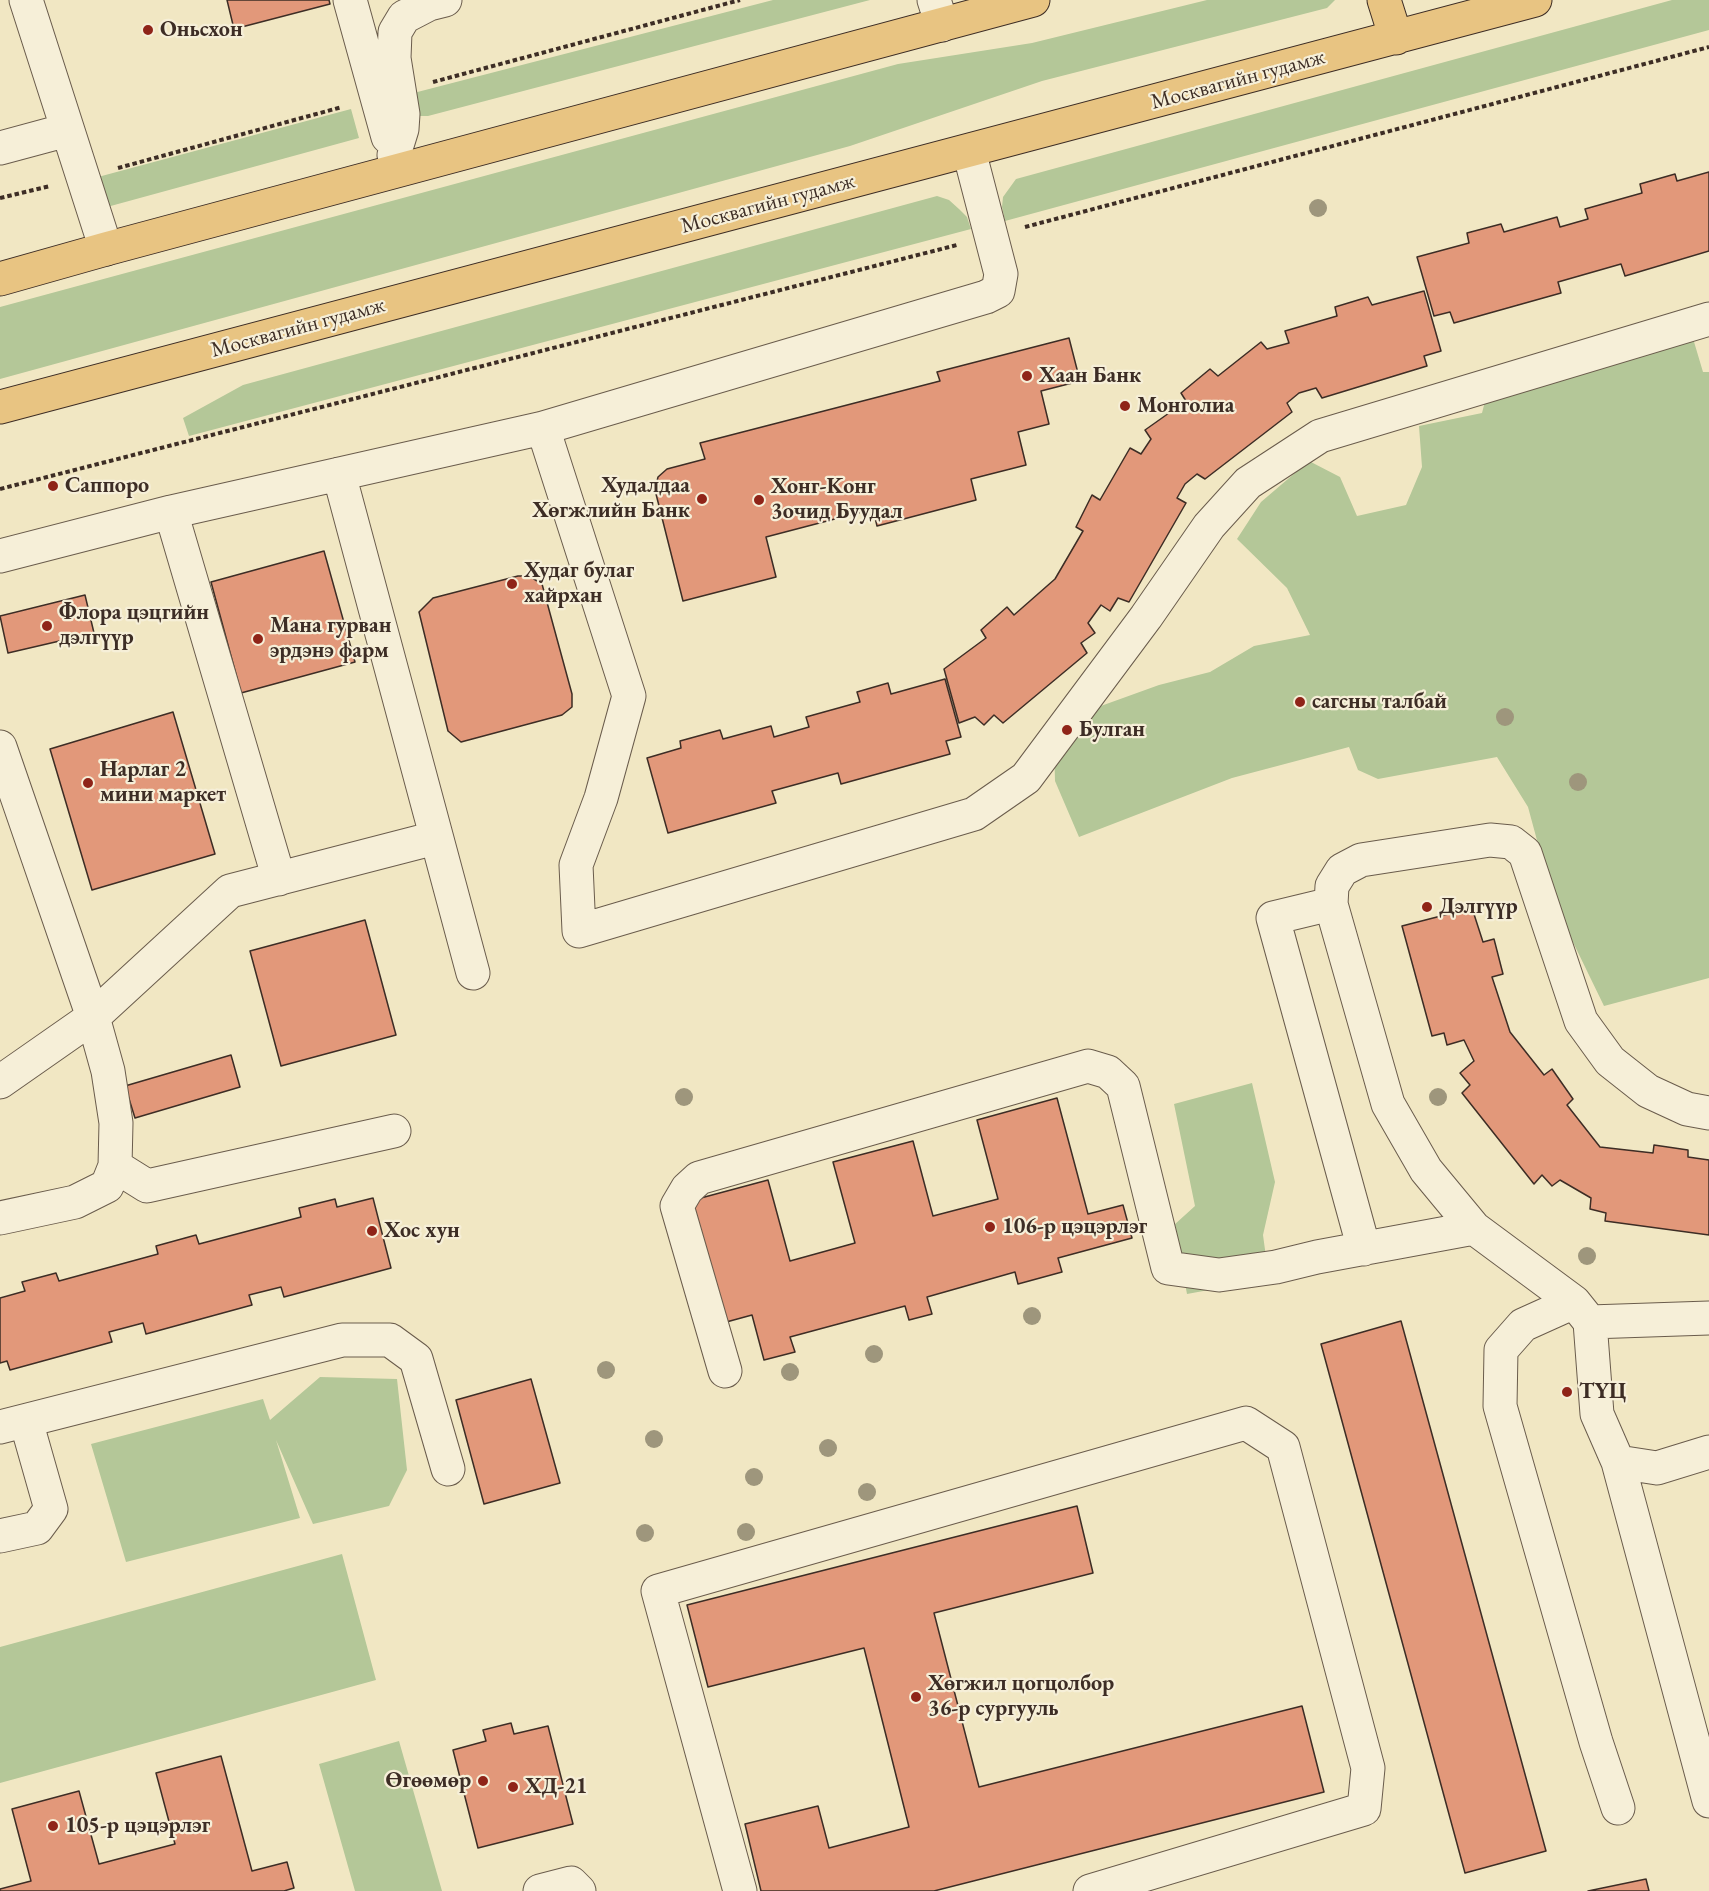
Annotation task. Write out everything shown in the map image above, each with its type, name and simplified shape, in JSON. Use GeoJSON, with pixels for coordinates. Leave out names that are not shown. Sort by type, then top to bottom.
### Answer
{"type":"FeatureCollection","features":[{"type":"Feature","properties":{"kind":"highway"},"geometry":{"type":"LineString","coordinates":[[0,279],[396,162],[938,12],[1034,0]]}},
{"type":"Feature","properties":{"kind":"highway"},"geometry":{"type":"LineString","coordinates":[[1384,0],[1396,38]]}},
{"type":"Feature","properties":{"kind":"highway","name":"Москвагийн гудамж"},"geometry":{"type":"LineString","coordinates":[[0,407],[1535,0]]}},
{"type":"Feature","properties":{"kind":"street"},"geometry":{"type":"LineString","coordinates":[[26,0],[106,249]]}},
{"type":"Feature","properties":{"kind":"street"},"geometry":{"type":"LineString","coordinates":[[350,0],[388,95],[396,162]]}},
{"type":"Feature","properties":{"kind":"street"},"geometry":{"type":"LineString","coordinates":[[388,95],[394,58],[395,32],[404,17],[429,4],[445,0]]}},
{"type":"Feature","properties":{"kind":"street"},"geometry":{"type":"LineString","coordinates":[[0,148],[67,130]]}},
{"type":"Feature","properties":{"kind":"street"},"geometry":{"type":"LineString","coordinates":[[0,556],[171,512],[543,428],[986,297],[998,291],[1001,274],[969,151]]}},
{"type":"Feature","properties":{"kind":"street"},"geometry":{"type":"LineString","coordinates":[[543,428],[629,696],[601,798],[576,865],[579,931],[974,814],[1026,778],[1146,617],[1209,526],[1248,483],[1320,436],[1709,319]]}},
{"type":"Feature","properties":{"kind":"street"},"geometry":{"type":"LineString","coordinates":[[339,474],[472,973]]}},
{"type":"Feature","properties":{"kind":"street"},"geometry":{"type":"LineString","coordinates":[[171,512],[279,879]]}},
{"type":"Feature","properties":{"kind":"street"},"geometry":{"type":"LineString","coordinates":[[0,747],[93,1017],[108,1071],[116,1123],[115,1166],[106,1186],[75,1202],[0,1218]]}},
{"type":"Feature","properties":{"kind":"street"},"geometry":{"type":"LineString","coordinates":[[0,1082],[93,1017],[230,891],[435,838]]}},
{"type":"Feature","properties":{"kind":"street"},"geometry":{"type":"LineString","coordinates":[[1709,1113],[1687,1109],[1648,1091],[1610,1061],[1581,1021],[1525,853],[1510,842],[1490,840],[1361,860],[1342,870],[1332,886],[1330,904],[1388,1104],[1426,1170],[1474,1228],[1582,1312],[1597,1414],[1618,1462],[1709,1802]]}},
{"type":"Feature","properties":{"kind":"street"},"geometry":{"type":"LineString","coordinates":[[1330,904],[1273,918],[1364,1249]]}},
{"type":"Feature","properties":{"kind":"street"},"geometry":{"type":"LineString","coordinates":[[725,1371],[678,1206],[687,1189],[699,1178],[1088,1066],[1108,1072],[1123,1086],[1168,1268],[1219,1275],[1276,1267],[1474,1228]]}},
{"type":"Feature","properties":{"kind":"street"},"geometry":{"type":"LineString","coordinates":[[115,1166],[147,1186],[394,1131]]}},
{"type":"Feature","properties":{"kind":"street"},"geometry":{"type":"LineString","coordinates":[[1618,1808],[1596,1742],[1500,1406],[1501,1350],[1523,1325],[1582,1312],[1709,1318]]}},
{"type":"Feature","properties":{"kind":"street"},"geometry":{"type":"LineString","coordinates":[[0,1536],[37,1528],[51,1509],[13,1424],[342,1340],[390,1340],[416,1359],[448,1469]]}},
{"type":"Feature","properties":{"kind":"street"},"geometry":{"type":"LineString","coordinates":[[740,1891],[658,1591],[1246,1423],[1283,1446],[1368,1768],[1364,1809],[1090,1891]]}},
{"type":"Feature","properties":{"kind":"street"},"geometry":{"type":"LineString","coordinates":[[1618,1462],[1657,1468],[1709,1452]]}},
{"type":"Feature","properties":{"kind":"street"},"geometry":{"type":"LineString","coordinates":[[540,1891],[571,1883],[579,1891]]}},
{"type":"Feature","properties":{"kind":"path"},"geometry":{"type":"LineString","coordinates":[[0,198],[740,0]]}},
{"type":"Feature","properties":{"kind":"path"},"geometry":{"type":"LineString","coordinates":[[0,489],[991,236],[1709,47]]}},
{"type":"Feature","properties":{"kind":"green space"},"geometry":{"type":"Polygon","coordinates":[[[773,0],[870,0],[428,116],[415,116],[402,96],[773,0]]]}},
{"type":"Feature","properties":{"kind":"green space"},"geometry":{"type":"Polygon","coordinates":[[[1207,0],[1335,0],[1327,8],[1042,81],[850,146],[0,379],[0,307],[898,64],[1032,43],[1207,0]]]}},
{"type":"Feature","properties":{"kind":"green space"},"geometry":{"type":"Polygon","coordinates":[[[1672,0],[1709,0],[1709,30],[1005,221],[1002,207],[1003,197],[1016,179],[1672,0]]]}},
{"type":"Feature","properties":{"kind":"green space"},"geometry":{"type":"Polygon","coordinates":[[[351,109],[359,138],[107,207],[98,177],[351,109]]]}},
{"type":"Feature","properties":{"kind":"green space"},"geometry":{"type":"Polygon","coordinates":[[[937,196],[949,200],[959,209],[967,217],[971,229],[189,436],[183,418],[243,385],[937,196]]]}},
{"type":"Feature","properties":{"kind":"green space"},"geometry":{"type":"Polygon","coordinates":[[[1689,325],[1703,372],[1709,372],[1709,978],[1604,1006],[1554,903],[1528,807],[1497,757],[1378,779],[1358,770],[1349,747],[1232,778],[1079,837],[1055,781],[1054,743],[1087,711],[1159,685],[1210,672],[1254,646],[1310,635],[1287,588],[1237,539],[1261,502],[1309,461],[1340,477],[1357,516],[1406,505],[1422,467],[1419,426],[1482,413],[1493,370],[1689,325]]]}},
{"type":"Feature","properties":{"kind":"green space"},"geometry":{"type":"Polygon","coordinates":[[[1252,1083],[1275,1182],[1263,1235],[1269,1279],[1187,1294],[1174,1225],[1195,1206],[1174,1104],[1252,1083]]]}},
{"type":"Feature","properties":{"kind":"green space"},"geometry":{"type":"Polygon","coordinates":[[[320,1377],[397,1379],[407,1470],[389,1506],[313,1524],[276,1440],[300,1518],[126,1562],[91,1444],[263,1399],[270,1420],[320,1377]]]}},
{"type":"Feature","properties":{"kind":"green space"},"geometry":{"type":"Polygon","coordinates":[[[342,1554],[376,1680],[0,1783],[0,1647],[342,1554]]]}},
{"type":"Feature","properties":{"kind":"green space"},"geometry":{"type":"Polygon","coordinates":[[[399,1741],[442,1891],[355,1891],[319,1764],[399,1741]]]}},
{"type":"Feature","properties":{"kind":"building"},"geometry":{"type":"Polygon","coordinates":[[[227,0],[329,0],[330,4],[234,29],[227,0]]]}},
{"type":"Feature","properties":{"kind":"building"},"geometry":{"type":"Polygon","coordinates":[[[1709,172],[1709,251],[1625,276],[1621,264],[1558,282],[1561,293],[1454,323],[1450,312],[1434,316],[1417,257],[1469,243],[1467,233],[1501,224],[1504,232],[1557,217],[1560,227],[1588,219],[1585,209],[1642,193],[1640,184],[1675,174],[1677,181],[1709,172]]]}},
{"type":"Feature","properties":{"kind":"building"},"geometry":{"type":"Polygon","coordinates":[[[1424,291],[1441,351],[1424,356],[1427,366],[1322,398],[1316,388],[1299,393],[1287,403],[1292,412],[1205,479],[1197,474],[1185,484],[1177,498],[1186,503],[1129,602],[1118,598],[1110,611],[1101,605],[1088,623],[1095,633],[1081,643],[1087,653],[1003,723],[994,715],[984,725],[975,717],[959,723],[944,669],[986,638],[981,630],[1007,607],[1014,615],[1055,579],[1083,531],[1076,527],[1092,495],[1100,500],[1130,448],[1141,454],[1151,439],[1145,430],[1186,401],[1181,393],[1210,369],[1218,376],[1261,342],[1267,349],[1289,343],[1285,331],[1337,316],[1335,307],[1368,297],[1372,305],[1424,291]]]}},
{"type":"Feature","properties":{"kind":"building"},"geometry":{"type":"Polygon","coordinates":[[[1069,338],[1080,381],[1041,391],[1049,424],[1018,432],[1026,465],[971,479],[976,500],[877,526],[873,509],[766,537],[776,577],[683,601],[655,490],[658,477],[667,469],[705,459],[700,443],[940,381],[937,372],[1069,338]]]}},
{"type":"Feature","properties":{"kind":"building"},"geometry":{"type":"Polygon","coordinates":[[[324,551],[355,662],[241,693],[211,582],[324,551]]]}},
{"type":"Feature","properties":{"kind":"building"},"geometry":{"type":"Polygon","coordinates":[[[518,576],[529,576],[542,584],[572,694],[572,707],[562,715],[461,742],[448,731],[419,612],[433,598],[518,576]]]}},
{"type":"Feature","properties":{"kind":"building","name":"Флора цэцгийн дэлгүүр"},"geometry":{"type":"Polygon","coordinates":[[[85,595],[94,633],[8,653],[0,616],[85,595]]]}},
{"type":"Feature","properties":{"kind":"building"},"geometry":{"type":"Polygon","coordinates":[[[945,679],[961,737],[946,741],[950,754],[841,784],[838,773],[772,791],[776,803],[668,833],[647,758],[681,748],[680,741],[720,730],[723,739],[771,726],[774,737],[809,727],[806,717],[860,702],[857,692],[888,683],[891,694],[945,679]]]}},
{"type":"Feature","properties":{"kind":"building"},"geometry":{"type":"Polygon","coordinates":[[[173,712],[215,854],[92,890],[50,749],[173,712]]]}},
{"type":"Feature","properties":{"kind":"building"},"geometry":{"type":"Polygon","coordinates":[[[1472,908],[1483,942],[1494,939],[1503,974],[1492,977],[1510,1032],[1544,1075],[1552,1069],[1573,1099],[1567,1105],[1600,1147],[1653,1153],[1654,1145],[1688,1150],[1688,1157],[1709,1160],[1709,1235],[1605,1221],[1606,1213],[1590,1209],[1591,1198],[1560,1180],[1552,1186],[1542,1175],[1534,1184],[1462,1093],[1470,1085],[1460,1073],[1474,1061],[1464,1040],[1447,1045],[1444,1033],[1432,1036],[1402,926],[1472,908]]]}},
{"type":"Feature","properties":{"kind":"building"},"geometry":{"type":"Polygon","coordinates":[[[365,920],[396,1035],[281,1066],[250,951],[365,920]]]}},
{"type":"Feature","properties":{"kind":"building"},"geometry":{"type":"Polygon","coordinates":[[[231,1055],[240,1087],[135,1118],[125,1086],[231,1055]]]}},
{"type":"Feature","properties":{"kind":"building","name":"106-р цэцэрлэг"},"geometry":{"type":"Polygon","coordinates":[[[1057,1098],[1088,1214],[1123,1205],[1132,1238],[1058,1258],[1062,1272],[1018,1284],[1015,1272],[927,1297],[932,1314],[909,1320],[905,1306],[790,1337],[795,1352],[764,1360],[752,1315],[719,1324],[686,1202],[768,1180],[790,1261],[855,1243],[833,1162],[913,1141],[933,1216],[998,1199],[977,1120],[1057,1098]]]}},
{"type":"Feature","properties":{"kind":"building"},"geometry":{"type":"Polygon","coordinates":[[[373,1198],[391,1268],[284,1297],[281,1287],[249,1295],[252,1305],[146,1334],[143,1323],[109,1332],[112,1342],[10,1370],[7,1361],[0,1363],[0,1298],[25,1291],[22,1282],[56,1273],[59,1281],[158,1254],[156,1246],[196,1235],[199,1244],[301,1217],[299,1208],[335,1199],[337,1207],[373,1198]]]}},
{"type":"Feature","properties":{"kind":"building"},"geometry":{"type":"Polygon","coordinates":[[[1401,1321],[1546,1851],[1465,1873],[1321,1344],[1401,1321]]]}},
{"type":"Feature","properties":{"kind":"building"},"geometry":{"type":"Polygon","coordinates":[[[531,1379],[560,1483],[484,1504],[456,1400],[531,1379]]]}},
{"type":"Feature","properties":{"kind":"building","name":"Хөгжил цогцолбор 36-р сургууль"},"geometry":{"type":"Polygon","coordinates":[[[1077,1506],[1093,1573],[934,1613],[979,1787],[1302,1706],[1324,1792],[934,1891],[761,1891],[745,1824],[818,1806],[829,1848],[909,1827],[864,1648],[708,1687],[687,1605],[1077,1506]]]}},
{"type":"Feature","properties":{"kind":"building","name":"ХД-21"},"geometry":{"type":"Polygon","coordinates":[[[511,1723],[514,1734],[548,1726],[573,1824],[478,1848],[453,1750],[486,1741],[483,1730],[511,1723]]]}},
{"type":"Feature","properties":{"kind":"building","name":"105-р цэцэрлэг"},"geometry":{"type":"Polygon","coordinates":[[[221,1756],[252,1871],[287,1862],[294,1888],[284,1891],[0,1891],[0,1889],[31,1881],[12,1809],[79,1791],[99,1864],[175,1844],[156,1773],[221,1756]]]}},
{"type":"Feature","properties":{"kind":"building"},"geometry":{"type":"Polygon","coordinates":[[[1646,1879],[1649,1891],[1588,1891],[1646,1879]]]}},
{"type":"Feature","properties":{"kind":"place","name":"Оньсхон"},"geometry":{"type":"Point","coordinates":[148,30]}},
{"type":"Feature","properties":{"kind":"place","name":"Хаан Банк"},"geometry":{"type":"Point","coordinates":[1027,376]}},
{"type":"Feature","properties":{"kind":"place","name":"Монголиа"},"geometry":{"type":"Point","coordinates":[1125,406]}},
{"type":"Feature","properties":{"kind":"place","name":"Саппоро"},"geometry":{"type":"Point","coordinates":[53,486]}},
{"type":"Feature","properties":{"kind":"place","name":"Худалдаа Хөгжлийн Банк"},"geometry":{"type":"Point","coordinates":[702,499]}},
{"type":"Feature","properties":{"kind":"place","name":"Хонг-Kонг 3очид Буудал"},"geometry":{"type":"Point","coordinates":[759,500]}},
{"type":"Feature","properties":{"kind":"place","name":"Худаг булаг хайрхан"},"geometry":{"type":"Point","coordinates":[512,584]}},
{"type":"Feature","properties":{"kind":"place","name":"Флора цэцгийн дэлгүүр"},"geometry":{"type":"Point","coordinates":[47,626]}},
{"type":"Feature","properties":{"kind":"place","name":"Мана гурван эрдэнэ фарм"},"geometry":{"type":"Point","coordinates":[258,639]}},
{"type":"Feature","properties":{"kind":"place","name":"сагсны талбай"},"geometry":{"type":"Point","coordinates":[1300,702]}},
{"type":"Feature","properties":{"kind":"place","name":"Булган"},"geometry":{"type":"Point","coordinates":[1067,730]}},
{"type":"Feature","properties":{"kind":"place","name":"Нарлаг 2 мини маркет"},"geometry":{"type":"Point","coordinates":[88,783]}},
{"type":"Feature","properties":{"kind":"place","name":"Дэлгүүр"},"geometry":{"type":"Point","coordinates":[1427,907]}},
{"type":"Feature","properties":{"kind":"place","name":"106-р цэцэрлэг"},"geometry":{"type":"Point","coordinates":[990,1227]}},
{"type":"Feature","properties":{"kind":"place","name":"Хос хун"},"geometry":{"type":"Point","coordinates":[372,1231]}},
{"type":"Feature","properties":{"kind":"place","name":"ТҮЦ"},"geometry":{"type":"Point","coordinates":[1567,1392]}},
{"type":"Feature","properties":{"kind":"place","name":"Хөгжил цогцолбор 36-р сургууль"},"geometry":{"type":"Point","coordinates":[916,1697]}},
{"type":"Feature","properties":{"kind":"place","name":"Өгөөмөр"},"geometry":{"type":"Point","coordinates":[483,1781]}},
{"type":"Feature","properties":{"kind":"place","name":"ХД-21"},"geometry":{"type":"Point","coordinates":[513,1787]}},
{"type":"Feature","properties":{"kind":"place","name":"105-р цэцэрлэг"},"geometry":{"type":"Point","coordinates":[53,1826]}}]}
